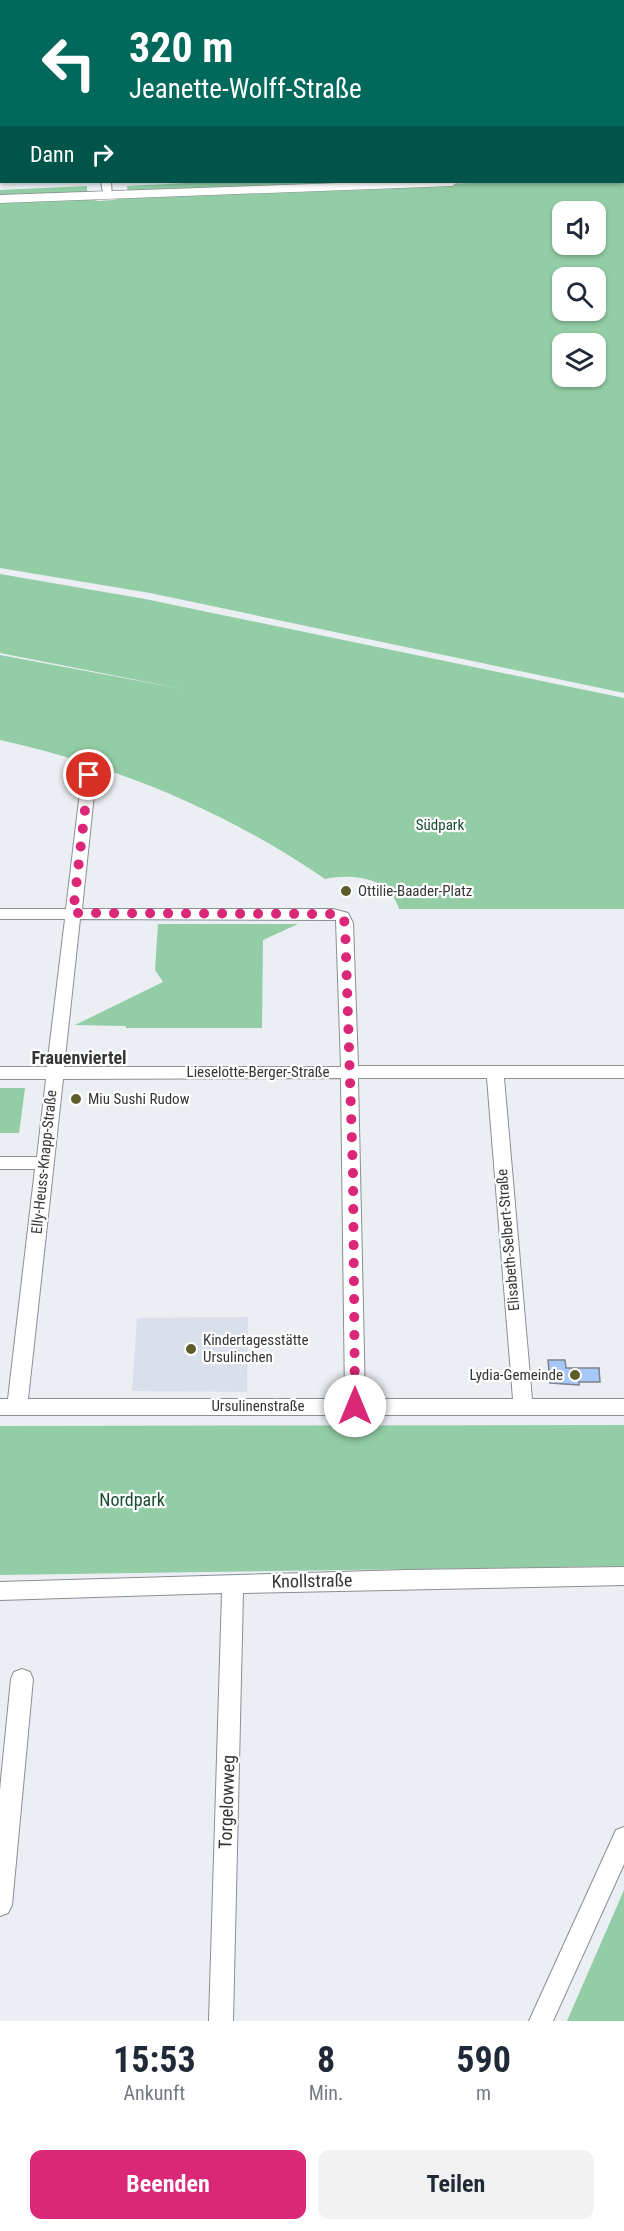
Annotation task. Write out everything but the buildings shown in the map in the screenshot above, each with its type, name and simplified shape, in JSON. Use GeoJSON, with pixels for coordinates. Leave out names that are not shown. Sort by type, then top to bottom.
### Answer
{"type":"FeatureCollection","features":[{"type":"Feature","properties":{"kind":"street"},"geometry":{"type":"LineString","coordinates":[[0,199],[148,183]]}},
{"type":"Feature","properties":{"kind":"street"},"geometry":{"type":"LineString","coordinates":[[0,188],[383,183]]}},
{"type":"Feature","properties":{"kind":"street","name":"Elly-Heuss-Knapp-Straße"},"geometry":{"type":"LineString","coordinates":[[8,1407],[43,1164],[89,775]]}},
{"type":"Feature","properties":{"kind":"street"},"geometry":{"type":"LineString","coordinates":[[0,914],[210,912],[342,916],[345,923],[353,1206],[355,1406]]}},
{"type":"Feature","properties":{"kind":"street","name":"Elisabeth-Selbert-Straße"},"geometry":{"type":"LineString","coordinates":[[495,1072],[523,1407]]}},
{"type":"Feature","properties":{"kind":"street","name":"Lieselotte-Berger-Straße"},"geometry":{"type":"LineString","coordinates":[[0,1073],[624,1072]]}},
{"type":"Feature","properties":{"kind":"street"},"geometry":{"type":"LineString","coordinates":[[0,1163],[43,1164]]}},
{"type":"Feature","properties":{"kind":"street","name":"Ursulinenstraße"},"geometry":{"type":"LineString","coordinates":[[8,1407],[624,1407]]}},
{"type":"Feature","properties":{"kind":"street","name":"Knollstraße"},"geometry":{"type":"LineString","coordinates":[[0,1591],[624,1576]]}},
{"type":"Feature","properties":{"kind":"street","name":"Torgelowweg"},"geometry":{"type":"LineString","coordinates":[[221,2021],[233,1584]]}},
{"type":"Feature","properties":{"kind":"street"},"geometry":{"type":"LineString","coordinates":[[0,1905],[22,1679]]}},
{"type":"Feature","properties":{"kind":"street"},"geometry":{"type":"LineString","coordinates":[[541,2021],[624,1838]]}},
{"type":"Feature","properties":{"kind":"shaded area","name":"Kindertagesstätte Ursulinchen"},"geometry":{"type":"Polygon","coordinates":[[[248,1317],[247,1392],[132,1391],[137,1318],[248,1317]]]}},
{"type":"Feature","properties":{"kind":"green space"},"geometry":{"type":"Polygon","coordinates":[[[188,183],[329,183],[330,185],[128,193],[127,186],[188,183]]]}},
{"type":"Feature","properties":{"kind":"green space"},"geometry":{"type":"Polygon","coordinates":[[[472,183],[624,183],[624,693],[150,593],[0,568],[0,201],[92,199],[98,201],[130,196],[472,183]]]}},
{"type":"Feature","properties":{"kind":"green space"},"geometry":{"type":"Polygon","coordinates":[[[87,186],[87,193],[0,197],[0,190],[87,186]]]}},
{"type":"Feature","properties":{"kind":"green space","name":"Südpark"},"geometry":{"type":"Polygon","coordinates":[[[0,574],[145,599],[624,698],[624,909],[399,909],[388,890],[379,884],[358,877],[325,879],[249,832],[169,794],[86,763],[0,740],[0,655],[188,690],[0,653],[0,574]]]}},
{"type":"Feature","properties":{"kind":"green space"},"geometry":{"type":"Polygon","coordinates":[[[158,924],[298,924],[263,940],[262,1028],[126,1028],[126,1026],[75,1025],[163,982],[155,970],[158,924]]]}},
{"type":"Feature","properties":{"kind":"green space"},"geometry":{"type":"Polygon","coordinates":[[[0,1088],[25,1088],[19,1133],[0,1133],[0,1088]]]}},
{"type":"Feature","properties":{"kind":"green space","name":"Nordpark"},"geometry":{"type":"Polygon","coordinates":[[[624,1425],[624,1566],[0,1575],[0,1426],[624,1425]]]}},
{"type":"Feature","properties":{"kind":"green space"},"geometry":{"type":"Polygon","coordinates":[[[624,1890],[624,2021],[567,2021],[624,1890]]]}},
{"type":"Feature","properties":{"kind":"place","name":"Ottilie-Baader-Platz"},"geometry":{"type":"Point","coordinates":[346,891]}},
{"type":"Feature","properties":{"kind":"place","name":"Miu Sushi Rudow"},"geometry":{"type":"Point","coordinates":[76,1099]}},
{"type":"Feature","properties":{"kind":"place","name":"Kindertagesstätte Ursulinchen"},"geometry":{"type":"Point","coordinates":[191,1349]}},
{"type":"Feature","properties":{"kind":"place","name":"Lydia-Gemeinde"},"geometry":{"type":"Point","coordinates":[575,1375]}},
{"type":"Feature","properties":{"kind":"district","name":"Frauenviertel"},"geometry":{"type":"Point","coordinates":[79,1058]}},
{"type":"Feature","properties":{"kind":"route"},"geometry":{"type":"LineString","coordinates":[[89,775],[73,913],[333,914],[342,916],[345,923],[353,1174],[355,1406]]}}]}
